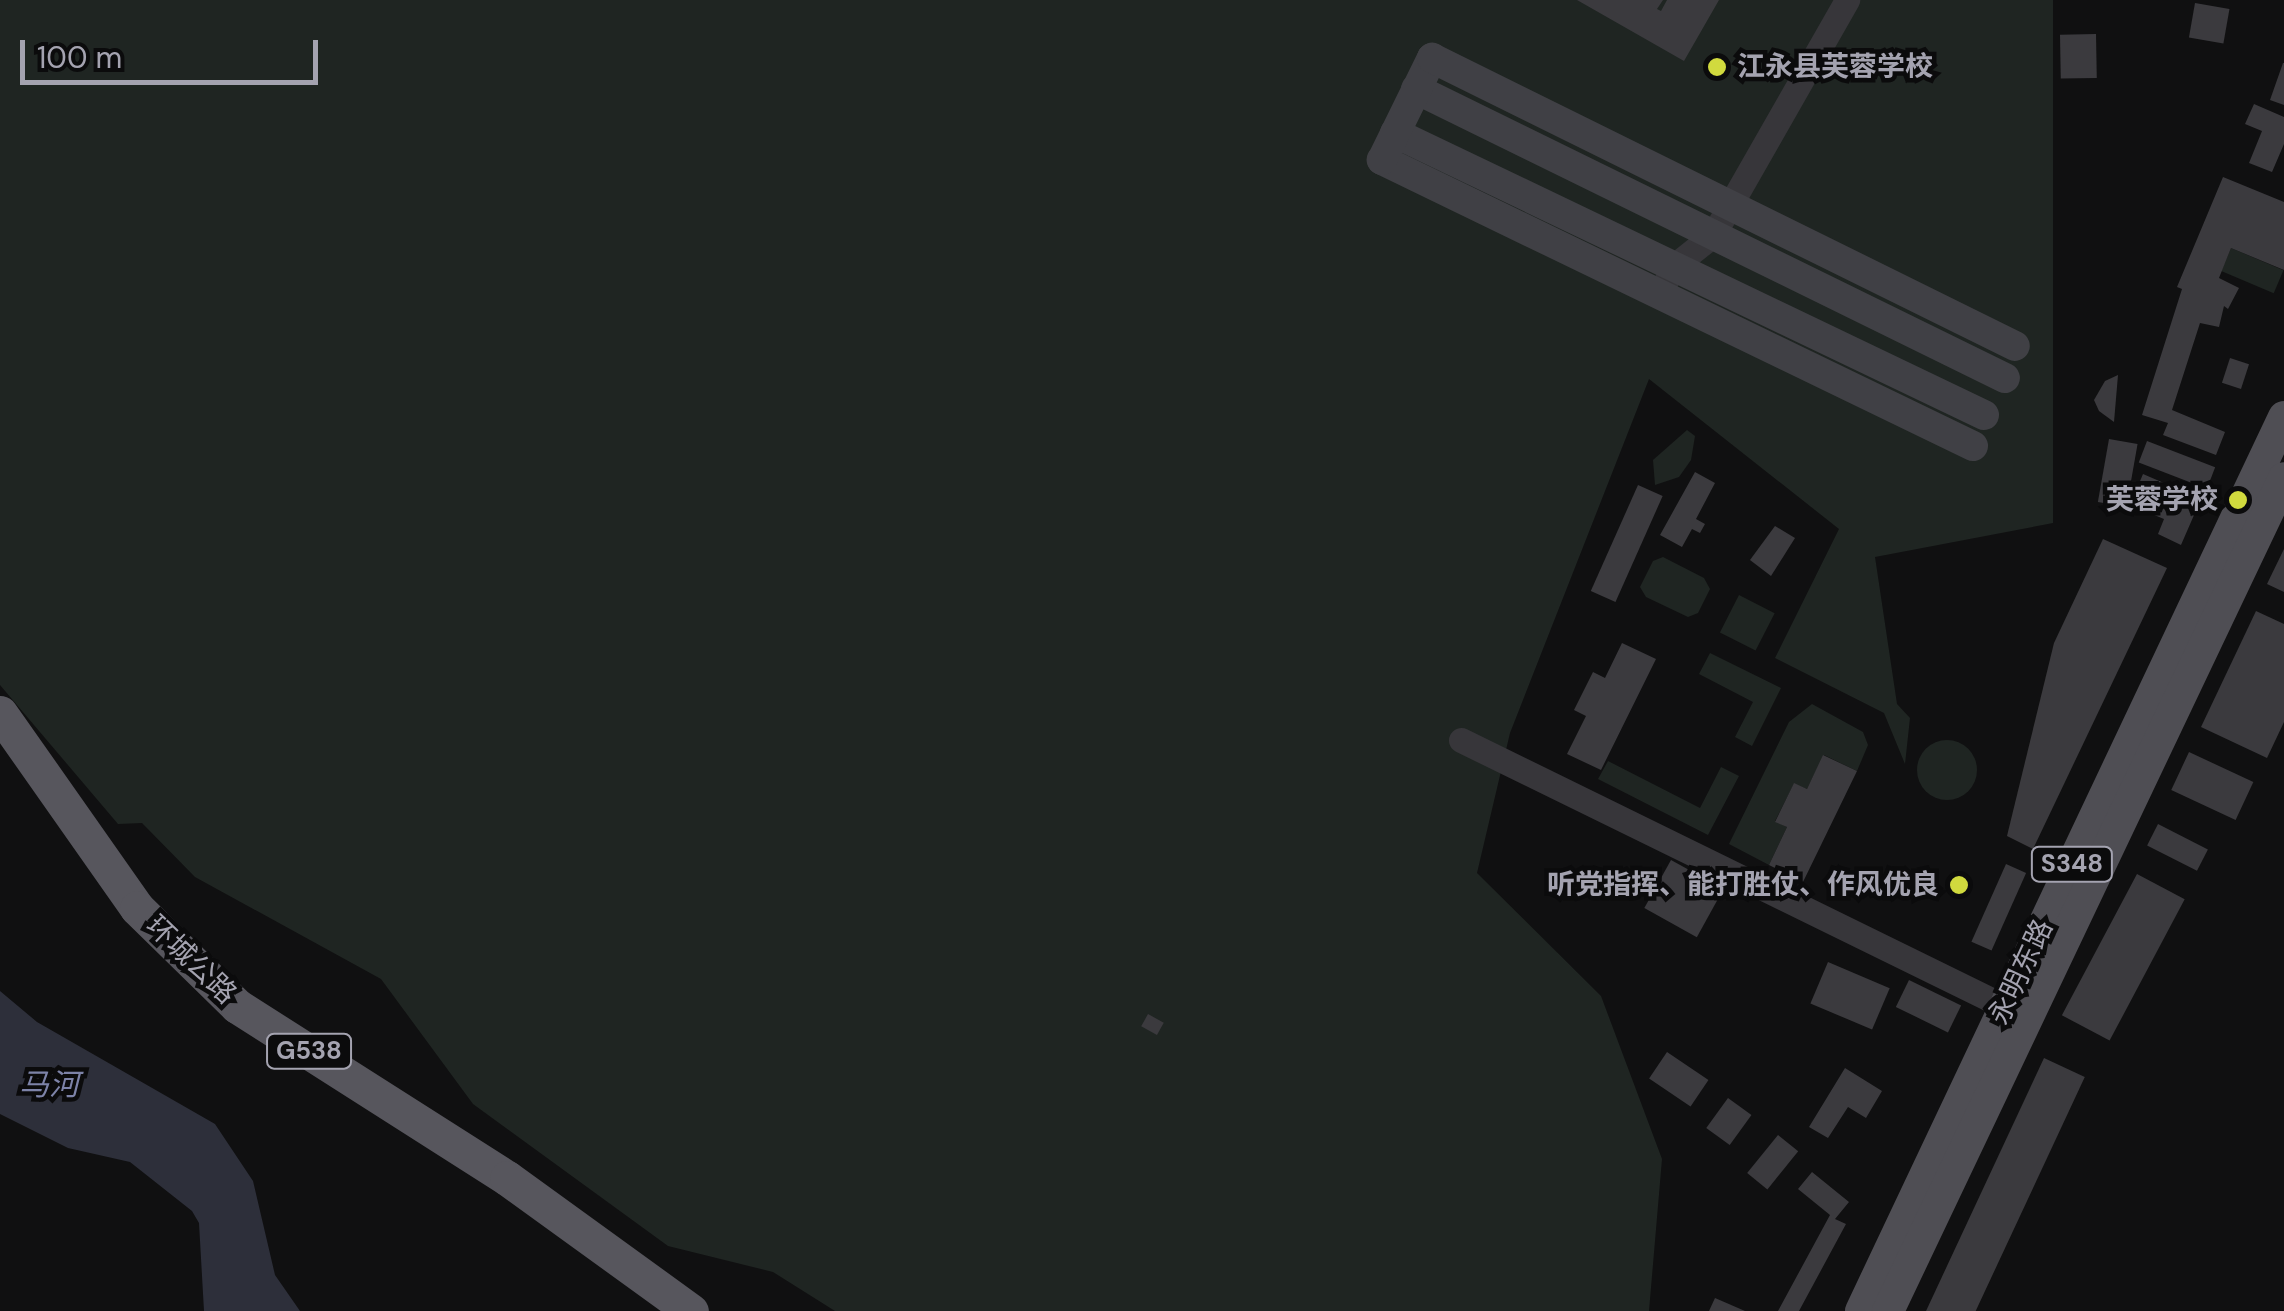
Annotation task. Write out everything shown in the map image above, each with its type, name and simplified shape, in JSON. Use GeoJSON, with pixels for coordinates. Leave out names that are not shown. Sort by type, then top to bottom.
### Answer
{"type":"FeatureCollection","features":[{"type":"Feature","properties":{"kind":"highway","name":"环城公路"},"geometry":{"type":"LineString","coordinates":[[0,713],[137,908],[237,1006],[507,1178],[691,1311]]}},
{"type":"Feature","properties":{"kind":"main road"},"geometry":{"type":"LineString","coordinates":[[1398,145],[1416,89],[1432,58],[2015,346]]}},
{"type":"Feature","properties":{"kind":"main road"},"geometry":{"type":"LineString","coordinates":[[1416,89],[2005,378]]}},
{"type":"Feature","properties":{"kind":"main road"},"geometry":{"type":"LineString","coordinates":[[1506,94],[1596,178]]}},
{"type":"Feature","properties":{"kind":"main road"},"geometry":{"type":"LineString","coordinates":[[1398,145],[1448,166],[1492,213],[1973,446]]}},
{"type":"Feature","properties":{"kind":"main road"},"geometry":{"type":"LineString","coordinates":[[1398,145],[1674,266],[1984,416]]}},
{"type":"Feature","properties":{"kind":"main road"},"geometry":{"type":"LineString","coordinates":[[1939,308],[1943,348]]}},
{"type":"Feature","properties":{"kind":"main road","name":"永明东路"},"geometry":{"type":"LineString","coordinates":[[1888,1311],[2016,1012],[2284,417]]}},
{"type":"Feature","properties":{"kind":"main road","name":"永明东路"},"geometry":{"type":"LineString","coordinates":[[1861,1311],[2284,478]]}},
{"type":"Feature","properties":{"kind":"street"},"geometry":{"type":"LineString","coordinates":[[1659,294],[1674,266],[1714,235],[1846,0]]}},
{"type":"Feature","properties":{"kind":"street"},"geometry":{"type":"LineString","coordinates":[[1462,740],[2016,1012]]}},
{"type":"Feature","properties":{"kind":"shaded area"},"geometry":{"type":"Polygon","coordinates":[[[0,0],[2053,0],[2053,523],[1875,557],[1897,704],[1910,718],[1905,764],[1884,713],[1775,658],[1839,529],[1649,379],[1510,733],[1477,873],[1601,996],[1662,1159],[1649,1311],[835,1311],[773,1272],[668,1246],[473,1104],[381,979],[195,877],[142,823],[118,824],[0,685],[0,0]]]}},
{"type":"Feature","properties":{"kind":"shaded area"},"geometry":{"type":"Polygon","coordinates":[[[2231,248],[2283,270],[2274,293],[2221,271],[2231,248]]]}},
{"type":"Feature","properties":{"kind":"shaded area"},"geometry":{"type":"Polygon","coordinates":[[[1687,430],[1695,436],[1691,460],[1679,477],[1655,485],[1653,460],[1687,430]]]}},
{"type":"Feature","properties":{"kind":"shaded area"},"geometry":{"type":"Polygon","coordinates":[[[1663,557],[1704,578],[1710,589],[1698,613],[1688,617],[1646,597],[1640,587],[1653,561],[1663,557]]]}},
{"type":"Feature","properties":{"kind":"shaded area"},"geometry":{"type":"Polygon","coordinates":[[[1739,595],[1775,613],[1756,651],[1720,632],[1739,595]]]}},
{"type":"Feature","properties":{"kind":"shaded area"},"geometry":{"type":"Polygon","coordinates":[[[1710,653],[1781,688],[1752,746],[1735,737],[1753,702],[1699,674],[1710,653]]]}},
{"type":"Feature","properties":{"kind":"shaded area"},"geometry":{"type":"Polygon","coordinates":[[[1812,704],[1863,732],[1868,745],[1857,771],[1824,755],[1807,789],[1794,784],[1775,821],[1787,827],[1769,865],[1729,844],[1789,722],[1812,704]]]}},
{"type":"Feature","properties":{"kind":"shaded area"},"geometry":{"type":"Polygon","coordinates":[[[1947,740],[1969,748],[1977,770],[1969,792],[1947,800],[1925,792],[1917,770],[1925,748],[1947,740]]]}},
{"type":"Feature","properties":{"kind":"shaded area"},"geometry":{"type":"Polygon","coordinates":[[[1608,761],[1700,808],[1721,767],[1739,776],[1708,835],[1598,779],[1608,761]]]}},
{"type":"Feature","properties":{"kind":"water","name":"马河"},"geometry":{"type":"Polygon","coordinates":[[[0,991],[37,1022],[215,1124],[253,1181],[275,1275],[300,1311],[204,1311],[199,1223],[192,1211],[130,1162],[68,1148],[0,1114],[0,991]]]}},
{"type":"Feature","properties":{"kind":"building"},"geometry":{"type":"Polygon","coordinates":[[[1577,0],[1663,0],[1657,9],[1661,11],[1667,0],[1719,0],[1684,61],[1577,0]]]}},
{"type":"Feature","properties":{"kind":"building"},"geometry":{"type":"Polygon","coordinates":[[[2195,3],[2229,9],[2223,44],[2189,37],[2195,3]]]}},
{"type":"Feature","properties":{"kind":"building"},"geometry":{"type":"Polygon","coordinates":[[[2096,34],[2097,78],[2061,79],[2060,35],[2096,34]]]}},
{"type":"Feature","properties":{"kind":"building"},"geometry":{"type":"Polygon","coordinates":[[[2284,63],[2284,105],[2270,100],[2284,63]]]}},
{"type":"Feature","properties":{"kind":"building"},"geometry":{"type":"Polygon","coordinates":[[[2254,104],[2284,117],[2284,144],[2272,172],[2249,163],[2262,131],[2245,124],[2254,104]]]}},
{"type":"Feature","properties":{"kind":"building"},"geometry":{"type":"Polygon","coordinates":[[[2223,177],[2284,202],[2284,270],[2231,248],[2219,278],[2239,288],[2228,309],[2224,306],[2219,327],[2200,323],[2172,410],[2225,432],[2216,455],[2163,435],[2168,423],[2142,415],[2182,289],[2177,287],[2223,177]]]}},
{"type":"Feature","properties":{"kind":"building"},"geometry":{"type":"Polygon","coordinates":[[[2230,358],[2249,364],[2241,389],[2222,383],[2230,358]]]}},
{"type":"Feature","properties":{"kind":"building"},"geometry":{"type":"Polygon","coordinates":[[[2118,375],[2114,422],[2099,411],[2094,400],[2105,381],[2118,375]]]}},
{"type":"Feature","properties":{"kind":"building"},"geometry":{"type":"Polygon","coordinates":[[[2109,439],[2138,444],[2126,507],[2098,502],[2109,439]]]}},
{"type":"Feature","properties":{"kind":"building"},"geometry":{"type":"Polygon","coordinates":[[[2147,441],[2215,467],[2207,489],[2139,462],[2147,441]]]}},
{"type":"Feature","properties":{"kind":"building"},"geometry":{"type":"Polygon","coordinates":[[[1695,472],[1715,483],[1696,519],[1705,524],[1700,533],[1692,529],[1682,547],[1660,535],[1695,472]]]}},
{"type":"Feature","properties":{"kind":"building"},"geometry":{"type":"Polygon","coordinates":[[[2143,474],[2201,499],[2181,545],[2158,534],[2164,519],[2130,505],[2143,474]]]}},
{"type":"Feature","properties":{"kind":"building"},"geometry":{"type":"Polygon","coordinates":[[[1638,485],[1663,496],[1615,602],[1591,591],[1638,485]]]}},
{"type":"Feature","properties":{"kind":"building"},"geometry":{"type":"Polygon","coordinates":[[[1775,526],[1795,538],[1771,576],[1750,560],[1775,526]]]}},
{"type":"Feature","properties":{"kind":"building"},"geometry":{"type":"Polygon","coordinates":[[[2103,539],[2167,568],[2033,849],[2007,836],[2054,643],[2103,539]]]}},
{"type":"Feature","properties":{"kind":"building"},"geometry":{"type":"Polygon","coordinates":[[[2284,549],[2284,592],[2267,584],[2284,549]]]}},
{"type":"Feature","properties":{"kind":"building"},"geometry":{"type":"Polygon","coordinates":[[[2256,611],[2284,624],[2284,722],[2267,758],[2201,727],[2256,611]]]}},
{"type":"Feature","properties":{"kind":"building"},"geometry":{"type":"Polygon","coordinates":[[[1622,643],[1656,659],[1601,770],[1567,754],[1586,716],[1574,710],[1593,672],[1605,678],[1622,643]]]}},
{"type":"Feature","properties":{"kind":"building"},"geometry":{"type":"Polygon","coordinates":[[[2189,752],[2253,782],[2236,820],[2171,790],[2189,752]]]}},
{"type":"Feature","properties":{"kind":"building"},"geometry":{"type":"Polygon","coordinates":[[[1823,755],[1857,771],[1803,882],[1769,865],[1787,827],[1775,822],[1794,783],[1807,789],[1823,755]]]}},
{"type":"Feature","properties":{"kind":"building"},"geometry":{"type":"Polygon","coordinates":[[[2158,824],[2208,849],[2197,871],[2147,845],[2158,824]]]}},
{"type":"Feature","properties":{"kind":"building"},"geometry":{"type":"Polygon","coordinates":[[[1671,860],[1723,889],[1697,937],[1644,908],[1671,860]]]}},
{"type":"Feature","properties":{"kind":"building"},"geometry":{"type":"Polygon","coordinates":[[[2006,864],[2026,873],[1992,951],[1971,942],[2006,864]]]}},
{"type":"Feature","properties":{"kind":"building"},"geometry":{"type":"Polygon","coordinates":[[[2137,874],[2185,899],[2110,1041],[2062,1015],[2137,874]]]}},
{"type":"Feature","properties":{"kind":"building"},"geometry":{"type":"Polygon","coordinates":[[[1828,962],[1890,988],[1872,1030],[1810,1003],[1828,962]]]}},
{"type":"Feature","properties":{"kind":"building"},"geometry":{"type":"Polygon","coordinates":[[[1909,980],[1961,1005],[1948,1032],[1896,1007],[1909,980]]]}},
{"type":"Feature","properties":{"kind":"building"},"geometry":{"type":"Polygon","coordinates":[[[1148,1014],[1164,1023],[1157,1035],[1141,1026],[1148,1014]]]}},
{"type":"Feature","properties":{"kind":"building"},"geometry":{"type":"Polygon","coordinates":[[[1667,1052],[1708,1080],[1691,1106],[1649,1079],[1667,1052]]]}},
{"type":"Feature","properties":{"kind":"building"},"geometry":{"type":"Polygon","coordinates":[[[2044,1058],[2085,1077],[1976,1311],[1926,1311],[2044,1058]]]}},
{"type":"Feature","properties":{"kind":"building"},"geometry":{"type":"Polygon","coordinates":[[[1845,1068],[1882,1091],[1866,1118],[1848,1107],[1828,1138],[1809,1127],[1845,1068]]]}},
{"type":"Feature","properties":{"kind":"building"},"geometry":{"type":"Polygon","coordinates":[[[1728,1098],[1751,1115],[1730,1145],[1706,1128],[1728,1098]]]}},
{"type":"Feature","properties":{"kind":"building"},"geometry":{"type":"Polygon","coordinates":[[[1778,1135],[1798,1151],[1767,1189],[1747,1173],[1778,1135]]]}},
{"type":"Feature","properties":{"kind":"building"},"geometry":{"type":"Polygon","coordinates":[[[1812,1172],[1849,1202],[1835,1219],[1846,1224],[1799,1311],[1778,1311],[1830,1215],[1798,1189],[1812,1172]]]}},
{"type":"Feature","properties":{"kind":"building"},"geometry":{"type":"Polygon","coordinates":[[[1715,1298],[1745,1311],[1709,1311],[1715,1298]]]}},
{"type":"Feature","properties":{"kind":"place","name":"江永县芙蓉学校"},"geometry":{"type":"Point","coordinates":[1717,67]}},
{"type":"Feature","properties":{"kind":"place","name":"芙蓉学校"},"geometry":{"type":"Point","coordinates":[2238,500]}},
{"type":"Feature","properties":{"kind":"place","name":"听党指挥、能打胜仗、作风优良"},"geometry":{"type":"Point","coordinates":[1959,885]}}]}
